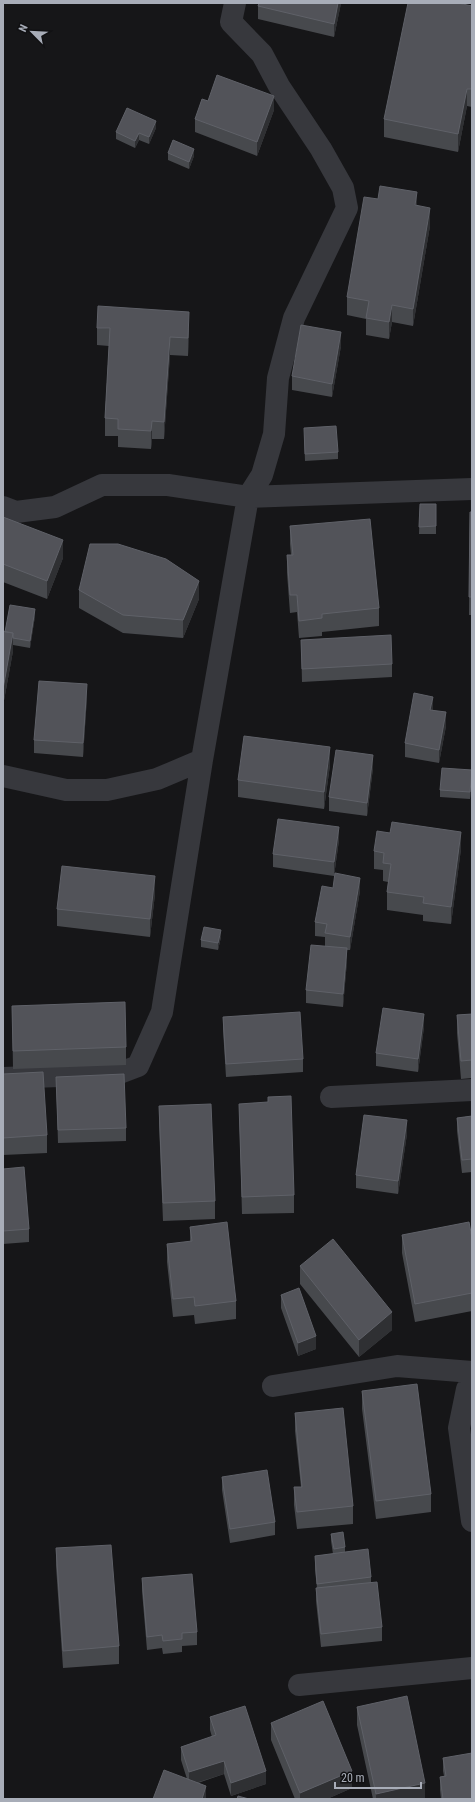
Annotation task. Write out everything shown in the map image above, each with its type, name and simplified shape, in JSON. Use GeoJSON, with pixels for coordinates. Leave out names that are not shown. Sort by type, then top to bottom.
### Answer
{"type":"FeatureCollection","features":[{"type":"Feature","properties":{"kind":"street"},"geometry":{"type":"LineString","coordinates":[[3,1078],[117,1074],[138,1066],[162,1012],[202,760],[248,497],[262,475],[274,434],[278,378],[294,318],[347,208],[343,188],[321,149],[279,86],[262,54],[231,22],[235,3]]}},
{"type":"Feature","properties":{"kind":"street"},"geometry":{"type":"LineString","coordinates":[[3,507],[16,512],[56,507],[102,485],[168,485],[248,497],[472,489]]}},
{"type":"Feature","properties":{"kind":"street"},"geometry":{"type":"LineString","coordinates":[[3,776],[66,790],[107,790],[157,779],[202,760]]}},
{"type":"Feature","properties":{"kind":"street"},"geometry":{"type":"LineString","coordinates":[[331,1097],[472,1090]]}},
{"type":"Feature","properties":{"kind":"street"},"geometry":{"type":"LineString","coordinates":[[273,1386],[397,1366],[472,1372]]}},
{"type":"Feature","properties":{"kind":"street"},"geometry":{"type":"LineString","coordinates":[[472,1384],[467,1389],[459,1428],[472,1522]]}},
{"type":"Feature","properties":{"kind":"street"},"geometry":{"type":"LineString","coordinates":[[299,1685],[472,1668]]}},
{"type":"Feature","properties":{"kind":"building"},"geometry":{"type":"Polygon","coordinates":[[[259,3],[338,3],[334,24],[258,6],[259,3]]]}},
{"type":"Feature","properties":{"kind":"building"},"geometry":{"type":"Polygon","coordinates":[[[408,3],[458,3],[472,6],[472,89],[467,89],[458,134],[384,119],[408,3]]]}},
{"type":"Feature","properties":{"kind":"building"},"geometry":{"type":"Polygon","coordinates":[[[217,75],[274,96],[257,142],[195,119],[202,99],[208,101],[217,75]]]}},
{"type":"Feature","properties":{"kind":"building"},"geometry":{"type":"Polygon","coordinates":[[[127,108],[156,121],[149,137],[139,133],[135,141],[116,132],[127,108]]]}},
{"type":"Feature","properties":{"kind":"building"},"geometry":{"type":"Polygon","coordinates":[[[173,140],[194,149],[189,162],[168,153],[173,140]]]}},
{"type":"Feature","properties":{"kind":"building"},"geometry":{"type":"Polygon","coordinates":[[[380,186],[417,192],[415,205],[430,208],[413,309],[392,305],[389,322],[366,318],[369,301],[347,297],[364,197],[378,199],[380,186]]]}},
{"type":"Feature","properties":{"kind":"building"},"geometry":{"type":"Polygon","coordinates":[[[98,306],[189,312],[188,338],[170,337],[164,422],[152,421],[151,431],[118,429],[118,419],[105,418],[110,328],[97,328],[98,306]]]}},
{"type":"Feature","properties":{"kind":"building"},"geometry":{"type":"Polygon","coordinates":[[[301,325],[341,332],[332,384],[292,376],[301,325]]]}},
{"type":"Feature","properties":{"kind":"building"},"geometry":{"type":"Polygon","coordinates":[[[336,426],[338,452],[305,454],[304,428],[336,426]]]}},
{"type":"Feature","properties":{"kind":"building"},"geometry":{"type":"Polygon","coordinates":[[[420,504],[436,504],[436,526],[419,527],[420,504]]]}},
{"type":"Feature","properties":{"kind":"building"},"geometry":{"type":"Polygon","coordinates":[[[470,512],[472,512],[472,597],[469,597],[470,512]]]}},
{"type":"Feature","properties":{"kind":"building"},"geometry":{"type":"Polygon","coordinates":[[[3,517],[63,540],[47,581],[3,564],[3,517]]]}},
{"type":"Feature","properties":{"kind":"building"},"geometry":{"type":"Polygon","coordinates":[[[370,519],[379,608],[322,614],[322,618],[299,621],[297,595],[290,595],[287,555],[293,555],[290,526],[370,519]]]}},
{"type":"Feature","properties":{"kind":"building"},"geometry":{"type":"Polygon","coordinates":[[[90,544],[118,544],[166,559],[199,581],[183,620],[123,615],[79,590],[90,544]]]}},
{"type":"Feature","properties":{"kind":"building"},"geometry":{"type":"Polygon","coordinates":[[[10,605],[35,609],[30,641],[13,638],[13,633],[5,632],[10,605]]]}},
{"type":"Feature","properties":{"kind":"building"},"geometry":{"type":"Polygon","coordinates":[[[3,631],[13,633],[3,689],[3,631]]]}},
{"type":"Feature","properties":{"kind":"building"},"geometry":{"type":"Polygon","coordinates":[[[391,635],[392,664],[302,669],[301,640],[391,635]]]}},
{"type":"Feature","properties":{"kind":"building"},"geometry":{"type":"Polygon","coordinates":[[[39,681],[87,684],[83,743],[34,740],[39,681]]]}},
{"type":"Feature","properties":{"kind":"building"},"geometry":{"type":"Polygon","coordinates":[[[414,693],[433,697],[430,710],[446,712],[439,750],[405,743],[414,693]]]}},
{"type":"Feature","properties":{"kind":"building"},"geometry":{"type":"Polygon","coordinates":[[[244,736],[330,747],[324,792],[238,780],[244,736]]]}},
{"type":"Feature","properties":{"kind":"building"},"geometry":{"type":"Polygon","coordinates":[[[336,750],[373,755],[367,803],[329,797],[336,750]]]}},
{"type":"Feature","properties":{"kind":"building"},"geometry":{"type":"Polygon","coordinates":[[[442,768],[472,770],[470,792],[440,790],[442,768]]]}},
{"type":"Feature","properties":{"kind":"building"},"geometry":{"type":"Polygon","coordinates":[[[278,819],[339,827],[334,862],[273,854],[278,819]]]}},
{"type":"Feature","properties":{"kind":"building"},"geometry":{"type":"Polygon","coordinates":[[[392,822],[461,832],[451,907],[423,903],[424,897],[387,892],[391,864],[383,863],[384,853],[374,851],[377,831],[390,833],[392,822]]]}},
{"type":"Feature","properties":{"kind":"building"},"geometry":{"type":"Polygon","coordinates":[[[62,866],[155,876],[150,919],[57,909],[62,866]]]}},
{"type":"Feature","properties":{"kind":"building"},"geometry":{"type":"Polygon","coordinates":[[[335,873],[360,878],[350,937],[325,933],[327,924],[315,922],[322,886],[333,888],[335,873]]]}},
{"type":"Feature","properties":{"kind":"building"},"geometry":{"type":"Polygon","coordinates":[[[204,927],[221,930],[218,943],[201,940],[204,927]]]}},
{"type":"Feature","properties":{"kind":"building"},"geometry":{"type":"Polygon","coordinates":[[[311,945],[347,948],[343,994],[306,990],[311,945]]]}},
{"type":"Feature","properties":{"kind":"building"},"geometry":{"type":"Polygon","coordinates":[[[125,1002],[126,1047],[13,1051],[12,1006],[125,1002]]]}},
{"type":"Feature","properties":{"kind":"building"},"geometry":{"type":"Polygon","coordinates":[[[383,1008],[424,1014],[418,1059],[376,1053],[383,1008]]]}},
{"type":"Feature","properties":{"kind":"building"},"geometry":{"type":"Polygon","coordinates":[[[300,1012],[303,1059],[226,1064],[223,1017],[300,1012]]]}},
{"type":"Feature","properties":{"kind":"building"},"geometry":{"type":"Polygon","coordinates":[[[472,1014],[472,1060],[461,1061],[457,1015],[472,1014]]]}},
{"type":"Feature","properties":{"kind":"building"},"geometry":{"type":"Polygon","coordinates":[[[43,1072],[47,1135],[3,1138],[3,1074],[43,1072]]]}},
{"type":"Feature","properties":{"kind":"building"},"geometry":{"type":"Polygon","coordinates":[[[124,1074],[126,1128],[58,1130],[56,1077],[124,1074]]]}},
{"type":"Feature","properties":{"kind":"building"},"geometry":{"type":"Polygon","coordinates":[[[291,1096],[294,1195],[242,1197],[239,1104],[268,1102],[268,1097],[291,1096]]]}},
{"type":"Feature","properties":{"kind":"building"},"geometry":{"type":"Polygon","coordinates":[[[211,1104],[215,1201],[163,1203],[159,1106],[211,1104]]]}},
{"type":"Feature","properties":{"kind":"building"},"geometry":{"type":"Polygon","coordinates":[[[364,1115],[407,1120],[398,1181],[356,1175],[364,1115]]]}},
{"type":"Feature","properties":{"kind":"building"},"geometry":{"type":"Polygon","coordinates":[[[472,1116],[472,1159],[462,1160],[457,1118],[472,1116]]]}},
{"type":"Feature","properties":{"kind":"building"},"geometry":{"type":"Polygon","coordinates":[[[24,1167],[29,1229],[3,1231],[3,1169],[24,1167]]]}},
{"type":"Feature","properties":{"kind":"building"},"geometry":{"type":"Polygon","coordinates":[[[227,1222],[236,1301],[195,1306],[194,1297],[173,1299],[167,1244],[192,1241],[190,1227],[227,1222]]]}},
{"type":"Feature","properties":{"kind":"building"},"geometry":{"type":"Polygon","coordinates":[[[469,1222],[472,1238],[472,1293],[415,1304],[402,1235],[469,1222]]]}},
{"type":"Feature","properties":{"kind":"building"},"geometry":{"type":"Polygon","coordinates":[[[333,1239],[392,1312],[359,1340],[300,1266],[333,1239]]]}},
{"type":"Feature","properties":{"kind":"building"},"geometry":{"type":"Polygon","coordinates":[[[299,1288],[316,1336],[298,1343],[281,1295],[299,1288]]]}},
{"type":"Feature","properties":{"kind":"building"},"geometry":{"type":"Polygon","coordinates":[[[417,1384],[431,1494],[376,1501],[362,1391],[417,1384]]]}},
{"type":"Feature","properties":{"kind":"building"},"geometry":{"type":"Polygon","coordinates":[[[343,1408],[353,1506],[297,1512],[294,1487],[302,1487],[295,1413],[343,1408]]]}},
{"type":"Feature","properties":{"kind":"building"},"geometry":{"type":"Polygon","coordinates":[[[267,1470],[275,1522],[230,1529],[222,1477],[267,1470]]]}},
{"type":"Feature","properties":{"kind":"building"},"geometry":{"type":"Polygon","coordinates":[[[343,1532],[345,1547],[334,1549],[331,1534],[343,1532]]]}},
{"type":"Feature","properties":{"kind":"building"},"geometry":{"type":"Polygon","coordinates":[[[111,1545],[119,1646],[63,1651],[56,1548],[111,1545]]]}},
{"type":"Feature","properties":{"kind":"building"},"geometry":{"type":"Polygon","coordinates":[[[368,1549],[371,1577],[317,1584],[315,1556],[368,1549]]]}},
{"type":"Feature","properties":{"kind":"building"},"geometry":{"type":"Polygon","coordinates":[[[192,1574],[197,1632],[182,1633],[182,1639],[163,1641],[162,1635],[147,1637],[142,1578],[192,1574]]]}},
{"type":"Feature","properties":{"kind":"building"},"geometry":{"type":"Polygon","coordinates":[[[377,1582],[382,1627],[321,1634],[316,1588],[377,1582]]]}},
{"type":"Feature","properties":{"kind":"building"},"geometry":{"type":"Polygon","coordinates":[[[407,1696],[425,1783],[376,1794],[357,1707],[407,1696]]]}},
{"type":"Feature","properties":{"kind":"building"},"geometry":{"type":"Polygon","coordinates":[[[323,1701],[352,1771],[300,1793],[271,1723],[323,1701]]]}},
{"type":"Feature","properties":{"kind":"building"},"geometry":{"type":"Polygon","coordinates":[[[245,1706],[266,1771],[231,1783],[224,1761],[189,1772],[181,1747],[216,1735],[210,1717],[245,1706]]]}},
{"type":"Feature","properties":{"kind":"building"},"geometry":{"type":"Polygon","coordinates":[[[472,1753],[472,1799],[443,1799],[440,1777],[446,1776],[443,1758],[472,1753]]]}},
{"type":"Feature","properties":{"kind":"building"},"geometry":{"type":"Polygon","coordinates":[[[164,1770],[206,1786],[202,1799],[153,1799],[164,1770]]]}},
{"type":"Feature","properties":{"kind":"building"},"geometry":{"type":"Polygon","coordinates":[[[238,1796],[249,1799],[237,1799],[238,1796]]]}}]}
